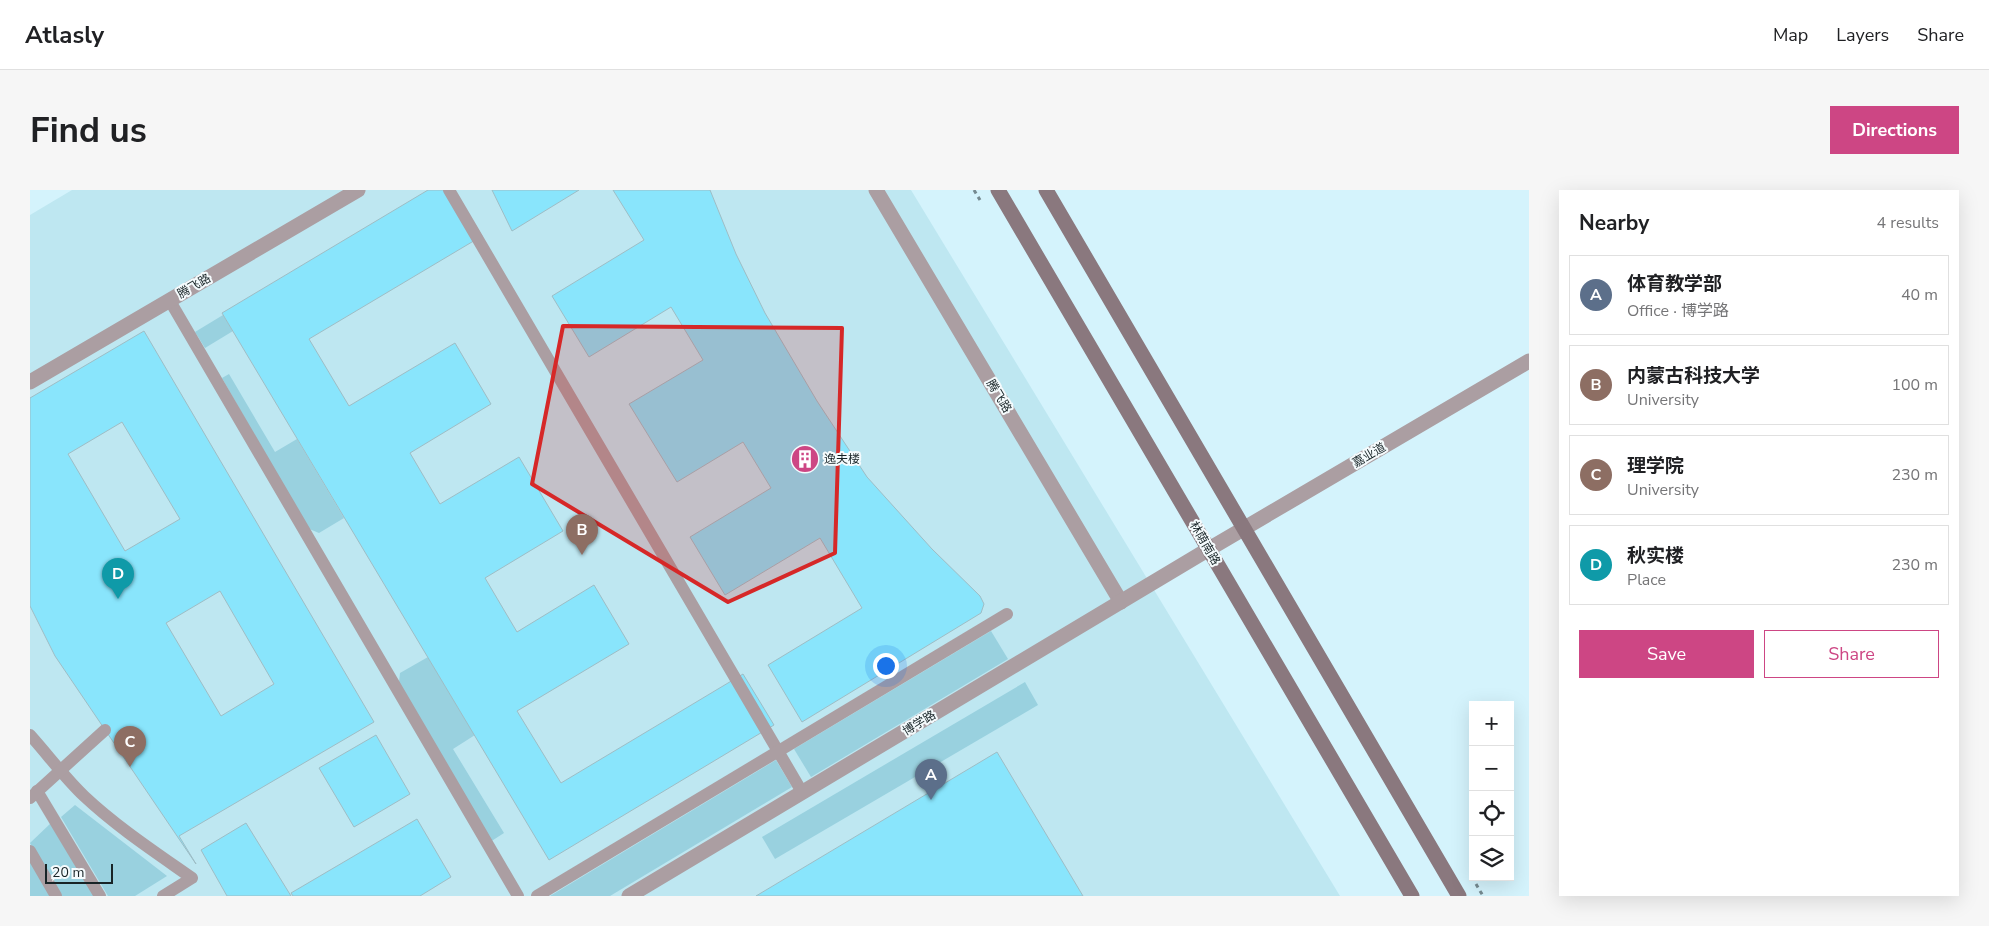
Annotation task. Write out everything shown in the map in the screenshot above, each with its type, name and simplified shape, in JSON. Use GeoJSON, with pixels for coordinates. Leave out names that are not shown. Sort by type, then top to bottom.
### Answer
{"type":"FeatureCollection","features":[{"type":"Feature","properties":{"kind":"main road","name":"林荫南路"},"geometry":{"type":"LineString","coordinates":[[998,190],[1412,896]]}},
{"type":"Feature","properties":{"kind":"main road"},"geometry":{"type":"LineString","coordinates":[[1046,190],[1459,896]]}},
{"type":"Feature","properties":{"kind":"street","name":"腾飞路"},"geometry":{"type":"LineString","coordinates":[[30,382],[358,190]]}},
{"type":"Feature","properties":{"kind":"street","name":"腾飞路"},"geometry":{"type":"LineString","coordinates":[[876,190],[1122,602]]}},
{"type":"Feature","properties":{"kind":"street","name":"嘉业道"},"geometry":{"type":"LineString","coordinates":[[1209,549],[1529,361]]}},
{"type":"Feature","properties":{"kind":"street","name":"博学路"},"geometry":{"type":"LineString","coordinates":[[628,896],[1209,549]]}},
{"type":"Feature","properties":{"kind":"lane"},"geometry":{"type":"LineString","coordinates":[[449,190],[802,792]]}},
{"type":"Feature","properties":{"kind":"lane"},"geometry":{"type":"LineString","coordinates":[[170,301],[518,896]]}},
{"type":"Feature","properties":{"kind":"lane"},"geometry":{"type":"LineString","coordinates":[[537,896],[1007,614]]}},
{"type":"Feature","properties":{"kind":"lane"},"geometry":{"type":"LineString","coordinates":[[100,896],[33,795],[105,730]]}},
{"type":"Feature","properties":{"kind":"lane"},"geometry":{"type":"LineString","coordinates":[[30,736],[96,806],[125,830],[192,878],[162,896]]}},
{"type":"Feature","properties":{"kind":"lane"},"geometry":{"type":"LineString","coordinates":[[30,851],[56,896]]}},
{"type":"Feature","properties":{"kind":"highlighted area"},"geometry":{"type":"Polygon","coordinates":[[[563,326],[842,328],[835,553],[728,602],[532,484],[563,326]]]}},
{"type":"Feature","properties":{"kind":"shaded area"},"geometry":{"type":"Polygon","coordinates":[[[72,190],[911,190],[1340,896],[30,896],[30,215],[72,190]]]}},
{"type":"Feature","properties":{"kind":"shaded area"},"geometry":{"type":"Polygon","coordinates":[[[223,315],[233,331],[205,348],[195,332],[223,315]]]}},
{"type":"Feature","properties":{"kind":"shaded area"},"geometry":{"type":"Polygon","coordinates":[[[229,374],[275,452],[297,439],[344,518],[319,533],[307,528],[222,378],[229,374]]]}},
{"type":"Feature","properties":{"kind":"shaded area"},"geometry":{"type":"Polygon","coordinates":[[[991,631],[1008,659],[811,777],[794,749],[991,631]]]}},
{"type":"Feature","properties":{"kind":"shaded area"},"geometry":{"type":"Polygon","coordinates":[[[428,657],[475,735],[453,749],[504,833],[490,842],[398,690],[400,673],[428,657]]]}},
{"type":"Feature","properties":{"kind":"shaded area"},"geometry":{"type":"Polygon","coordinates":[[[1025,682],[1038,705],[775,859],[762,837],[1025,682]]]}},
{"type":"Feature","properties":{"kind":"shaded area"},"geometry":{"type":"Polygon","coordinates":[[[776,760],[792,787],[610,896],[550,896],[776,760]]]}},
{"type":"Feature","properties":{"kind":"shaded area"},"geometry":{"type":"Polygon","coordinates":[[[75,805],[167,876],[135,896],[108,896],[61,817],[75,805]]]}},
{"type":"Feature","properties":{"kind":"shaded area"},"geometry":{"type":"Polygon","coordinates":[[[51,823],[95,896],[61,896],[30,843],[51,823]]]}},
{"type":"Feature","properties":{"kind":"shaded area"},"geometry":{"type":"Polygon","coordinates":[[[30,861],[51,896],[30,896],[30,861]]]}},
{"type":"Feature","properties":{"kind":"building"},"geometry":{"type":"Polygon","coordinates":[[[428,190],[454,190],[482,236],[309,339],[349,406],[455,343],[491,404],[410,453],[440,504],[519,457],[563,531],[485,578],[517,632],[594,585],[629,644],[517,711],[561,783],[743,674],[774,725],[549,860],[222,313],[428,190]]]}},
{"type":"Feature","properties":{"kind":"building"},"geometry":{"type":"Polygon","coordinates":[[[492,190],[579,190],[512,231],[492,190]]]}},
{"type":"Feature","properties":{"kind":"building","name":"逸夫楼"},"geometry":{"type":"Polygon","coordinates":[[[613,190],[710,190],[736,254],[765,313],[817,401],[867,477],[932,549],[980,596],[984,604],[981,613],[802,722],[768,665],[862,608],[820,538],[725,595],[690,537],[771,488],[743,442],[677,482],[629,404],[703,360],[671,307],[589,357],[552,296],[644,240],[613,190]]]}},
{"type":"Feature","properties":{"kind":"building"},"geometry":{"type":"Polygon","coordinates":[[[144,331],[374,722],[179,836],[196,864],[55,656],[30,606],[30,398],[144,331]],[[122,422],[68,454],[125,551],[180,519],[122,422]],[[220,591],[166,623],[221,716],[274,684],[220,591]]]}},
{"type":"Feature","properties":{"kind":"building"},"geometry":{"type":"Polygon","coordinates":[[[376,735],[410,794],[354,827],[319,768],[376,735]]]}},
{"type":"Feature","properties":{"kind":"building"},"geometry":{"type":"Polygon","coordinates":[[[997,752],[1083,896],[756,896],[997,752]]]}},
{"type":"Feature","properties":{"kind":"building"},"geometry":{"type":"Polygon","coordinates":[[[417,819],[451,877],[420,896],[293,896],[291,893],[417,819]]]}},
{"type":"Feature","properties":{"kind":"building"},"geometry":{"type":"Polygon","coordinates":[[[246,823],[291,896],[227,896],[201,850],[246,823]]]}},
{"type":"Feature","properties":{"kind":"place","name":"逸夫楼"},"geometry":{"type":"Point","coordinates":[805,459]}},
{"type":"Feature","properties":{"kind":"place","name":"内蒙古科技大学"},"geometry":{"type":"Point","coordinates":[582,555]}},
{"type":"Feature","properties":{"kind":"place","name":"秋实楼"},"geometry":{"type":"Point","coordinates":[118,599]}},
{"type":"Feature","properties":{"kind":"place","name":"理学院"},"geometry":{"type":"Point","coordinates":[130,767]}},
{"type":"Feature","properties":{"kind":"place","name":"体育教学部"},"geometry":{"type":"Point","coordinates":[931,800]}}]}
